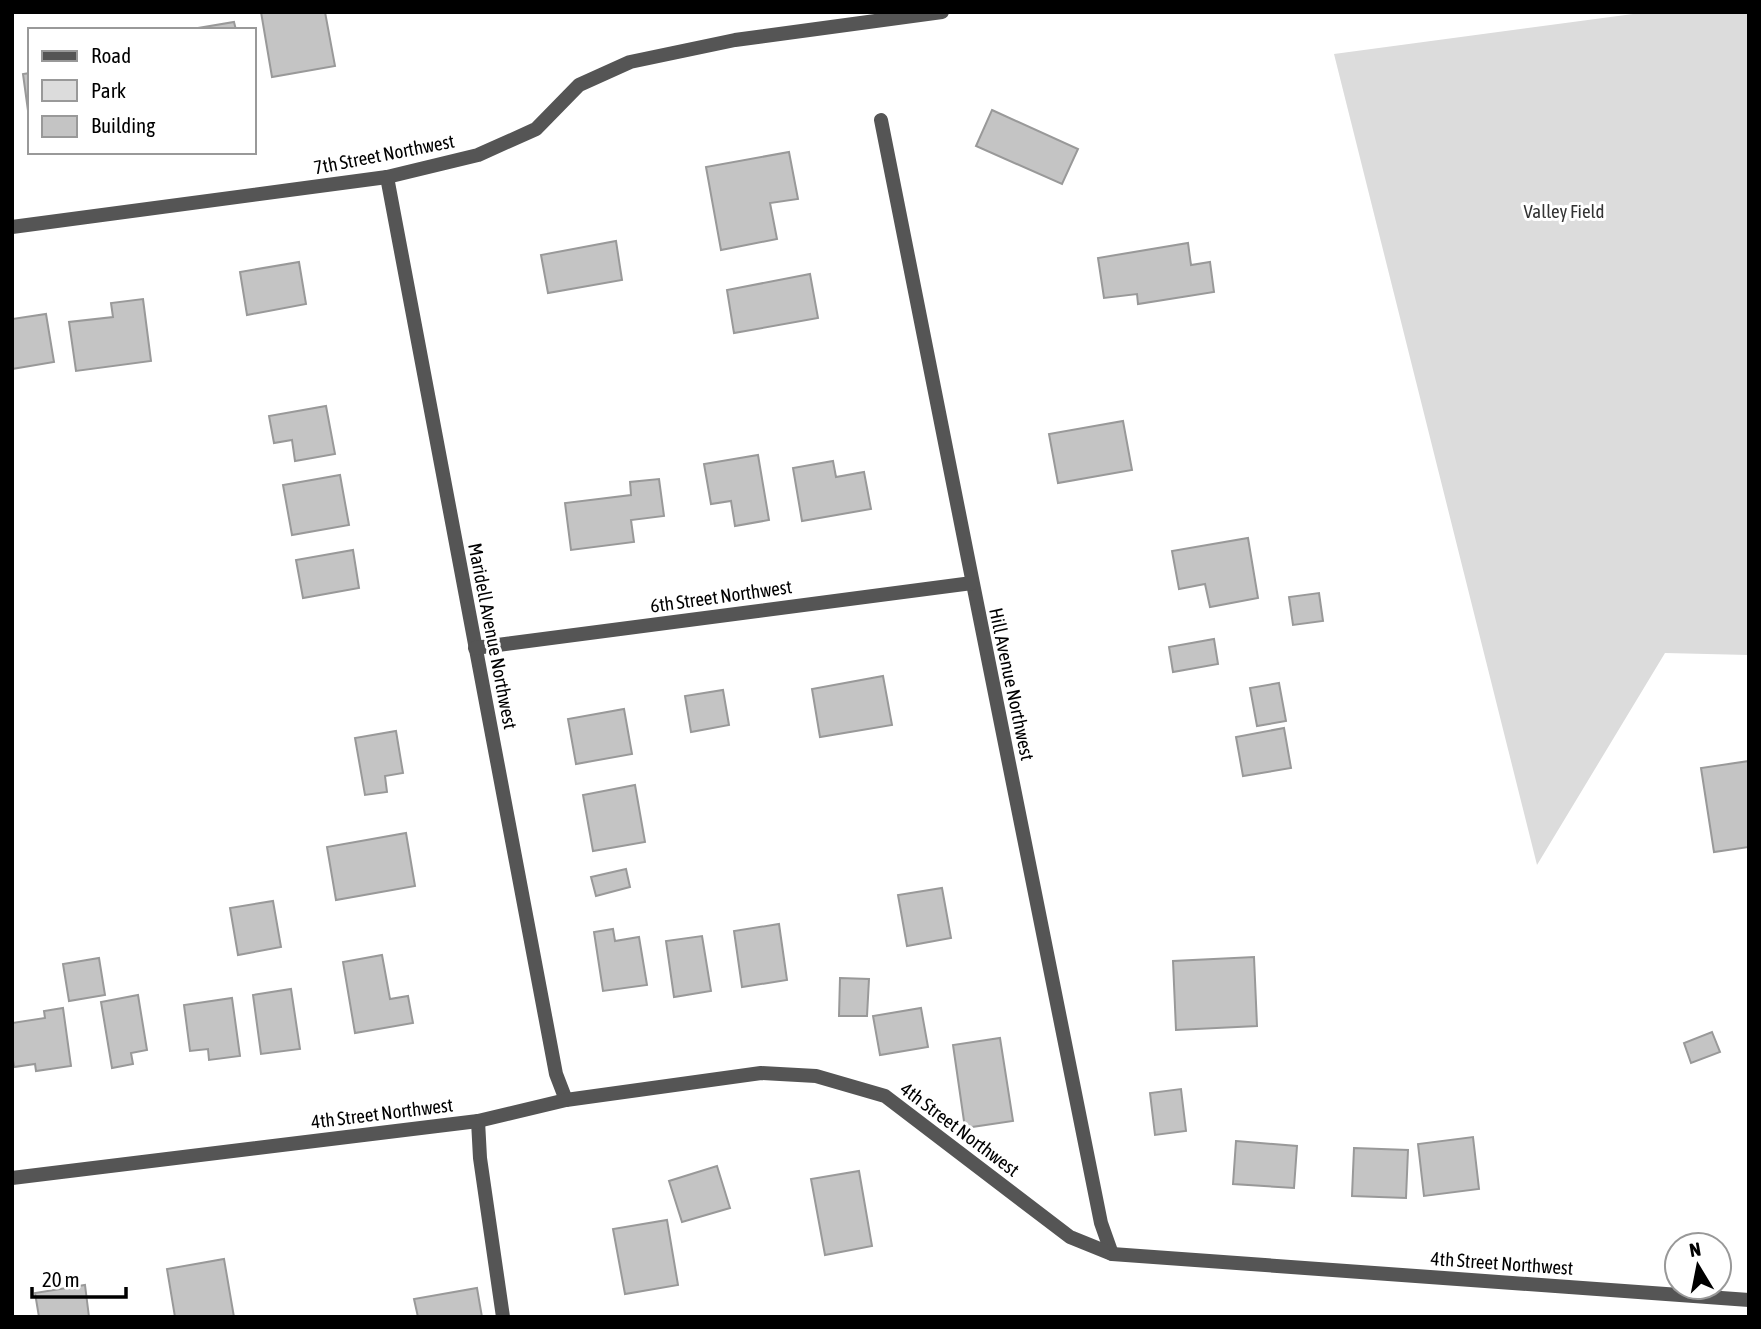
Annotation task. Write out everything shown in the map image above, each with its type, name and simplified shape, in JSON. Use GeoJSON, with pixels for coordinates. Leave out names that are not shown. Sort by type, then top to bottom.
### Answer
{"type":"FeatureCollection","features":[{"type":"Feature","properties":{"kind":"street","name":"7th Street Northwest"},"geometry":{"type":"LineString","coordinates":[[12,227],[387,177],[478,155],[536,129],[579,85],[630,62],[734,40],[942,12]]}},
{"type":"Feature","properties":{"kind":"street","name":"Hill Avenue Northwest"},"geometry":{"type":"LineString","coordinates":[[881,120],[1101,1223],[1112,1254]]}},
{"type":"Feature","properties":{"kind":"street","name":"Maridell Avenue Northwest"},"geometry":{"type":"LineString","coordinates":[[387,177],[556,1074],[566,1100]]}},
{"type":"Feature","properties":{"kind":"street","name":"6th Street Northwest"},"geometry":{"type":"LineString","coordinates":[[475,648],[972,583]]}},
{"type":"Feature","properties":{"kind":"street","name":"4th Street Northwest"},"geometry":{"type":"LineString","coordinates":[[12,1178],[478,1121],[566,1100],[761,1073],[816,1076],[886,1096],[1070,1237],[1112,1254],[1749,1300]]}},
{"type":"Feature","properties":{"kind":"street"},"geometry":{"type":"LineString","coordinates":[[478,1121],[480,1158],[503,1317]]}},
{"type":"Feature","properties":{"kind":"green space","name":"Valley Field"},"geometry":{"type":"Polygon","coordinates":[[[1648,12],[1749,12],[1749,655],[1665,653],[1537,865],[1334,54],[1648,12]]]}},
{"type":"Feature","properties":{"kind":"building"},"geometry":{"type":"Polygon","coordinates":[[[261,12],[325,12],[335,66],[272,77],[261,12]]]}},
{"type":"Feature","properties":{"kind":"building"},"geometry":{"type":"Polygon","coordinates":[[[234,22],[236,28],[198,28],[234,22]]]}},
{"type":"Feature","properties":{"kind":"building"},"geometry":{"type":"Polygon","coordinates":[[[28,73],[28,111],[23,74],[28,73]]]}},
{"type":"Feature","properties":{"kind":"building"},"geometry":{"type":"Polygon","coordinates":[[[992,110],[1078,149],[1062,184],[976,146],[992,110]]]}},
{"type":"Feature","properties":{"kind":"building"},"geometry":{"type":"Polygon","coordinates":[[[789,152],[798,199],[770,203],[777,239],[721,250],[706,167],[789,152]]]}},
{"type":"Feature","properties":{"kind":"building"},"geometry":{"type":"Polygon","coordinates":[[[616,241],[622,280],[548,293],[541,255],[616,241]]]}},
{"type":"Feature","properties":{"kind":"building"},"geometry":{"type":"Polygon","coordinates":[[[1188,243],[1191,265],[1210,262],[1214,292],[1138,304],[1137,294],[1104,298],[1098,258],[1188,243]]]}},
{"type":"Feature","properties":{"kind":"building"},"geometry":{"type":"Polygon","coordinates":[[[299,262],[306,304],[247,315],[240,272],[299,262]]]}},
{"type":"Feature","properties":{"kind":"building"},"geometry":{"type":"Polygon","coordinates":[[[810,274],[818,318],[734,333],[727,290],[810,274]]]}},
{"type":"Feature","properties":{"kind":"building"},"geometry":{"type":"Polygon","coordinates":[[[143,299],[151,361],[76,371],[69,322],[113,317],[111,303],[143,299]]]}},
{"type":"Feature","properties":{"kind":"building"},"geometry":{"type":"Polygon","coordinates":[[[46,314],[54,362],[12,369],[12,319],[46,314]]]}},
{"type":"Feature","properties":{"kind":"building"},"geometry":{"type":"Polygon","coordinates":[[[326,406],[335,454],[295,461],[292,440],[274,443],[269,416],[326,406]]]}},
{"type":"Feature","properties":{"kind":"building"},"geometry":{"type":"Polygon","coordinates":[[[1123,421],[1132,470],[1058,483],[1049,434],[1123,421]]]}},
{"type":"Feature","properties":{"kind":"building"},"geometry":{"type":"Polygon","coordinates":[[[758,455],[769,520],[735,526],[731,501],[711,504],[704,464],[758,455]]]}},
{"type":"Feature","properties":{"kind":"building"},"geometry":{"type":"Polygon","coordinates":[[[833,461],[836,477],[864,472],[871,509],[802,521],[793,468],[833,461]]]}},
{"type":"Feature","properties":{"kind":"building"},"geometry":{"type":"Polygon","coordinates":[[[340,475],[349,525],[292,535],[283,485],[340,475]]]}},
{"type":"Feature","properties":{"kind":"building"},"geometry":{"type":"Polygon","coordinates":[[[659,479],[664,516],[631,520],[634,542],[571,550],[565,503],[631,495],[630,482],[659,479]]]}},
{"type":"Feature","properties":{"kind":"building"},"geometry":{"type":"Polygon","coordinates":[[[1248,538],[1258,598],[1210,607],[1205,584],[1179,589],[1172,551],[1248,538]]]}},
{"type":"Feature","properties":{"kind":"building"},"geometry":{"type":"Polygon","coordinates":[[[353,550],[359,588],[303,598],[296,560],[353,550]]]}},
{"type":"Feature","properties":{"kind":"building"},"geometry":{"type":"Polygon","coordinates":[[[1319,593],[1323,621],[1293,625],[1289,597],[1319,593]]]}},
{"type":"Feature","properties":{"kind":"building"},"geometry":{"type":"Polygon","coordinates":[[[1214,639],[1218,664],[1173,672],[1169,647],[1214,639]]]}},
{"type":"Feature","properties":{"kind":"building"},"geometry":{"type":"Polygon","coordinates":[[[883,676],[892,725],[820,737],[812,689],[883,676]]]}},
{"type":"Feature","properties":{"kind":"building"},"geometry":{"type":"Polygon","coordinates":[[[1279,683],[1286,721],[1257,726],[1250,688],[1279,683]]]}},
{"type":"Feature","properties":{"kind":"building"},"geometry":{"type":"Polygon","coordinates":[[[723,690],[729,725],[691,732],[685,696],[723,690]]]}},
{"type":"Feature","properties":{"kind":"building"},"geometry":{"type":"Polygon","coordinates":[[[624,709],[632,754],[576,764],[568,719],[624,709]]]}},
{"type":"Feature","properties":{"kind":"building"},"geometry":{"type":"Polygon","coordinates":[[[1284,728],[1291,768],[1243,776],[1236,737],[1284,728]]]}},
{"type":"Feature","properties":{"kind":"building"},"geometry":{"type":"Polygon","coordinates":[[[396,731],[403,773],[385,776],[387,792],[365,795],[355,738],[396,731]]]}},
{"type":"Feature","properties":{"kind":"building"},"geometry":{"type":"Polygon","coordinates":[[[1749,761],[1749,847],[1714,852],[1701,768],[1749,761]]]}},
{"type":"Feature","properties":{"kind":"building"},"geometry":{"type":"Polygon","coordinates":[[[635,785],[645,842],[593,851],[583,795],[635,785]]]}},
{"type":"Feature","properties":{"kind":"building"},"geometry":{"type":"Polygon","coordinates":[[[406,833],[415,886],[336,900],[327,847],[406,833]]]}},
{"type":"Feature","properties":{"kind":"building"},"geometry":{"type":"Polygon","coordinates":[[[626,869],[630,887],[596,896],[591,877],[626,869]]]}},
{"type":"Feature","properties":{"kind":"building"},"geometry":{"type":"Polygon","coordinates":[[[942,888],[951,938],[907,946],[898,895],[942,888]]]}},
{"type":"Feature","properties":{"kind":"building"},"geometry":{"type":"Polygon","coordinates":[[[273,901],[281,947],[238,955],[230,908],[273,901]]]}},
{"type":"Feature","properties":{"kind":"building"},"geometry":{"type":"Polygon","coordinates":[[[779,924],[787,980],[742,987],[734,931],[779,924]]]}},
{"type":"Feature","properties":{"kind":"building"},"geometry":{"type":"Polygon","coordinates":[[[613,929],[615,941],[639,937],[647,985],[603,991],[594,932],[613,929]]]}},
{"type":"Feature","properties":{"kind":"building"},"geometry":{"type":"Polygon","coordinates":[[[702,936],[711,991],[674,997],[666,941],[702,936]]]}},
{"type":"Feature","properties":{"kind":"building"},"geometry":{"type":"Polygon","coordinates":[[[382,955],[390,999],[408,996],[413,1023],[355,1033],[343,962],[382,955]]]}},
{"type":"Feature","properties":{"kind":"building"},"geometry":{"type":"Polygon","coordinates":[[[1254,957],[1257,1026],[1176,1030],[1173,961],[1254,957]]]}},
{"type":"Feature","properties":{"kind":"building"},"geometry":{"type":"Polygon","coordinates":[[[99,958],[105,995],[69,1001],[63,964],[99,958]]]}},
{"type":"Feature","properties":{"kind":"building"},"geometry":{"type":"Polygon","coordinates":[[[840,978],[869,979],[867,1016],[839,1016],[840,978]]]}},
{"type":"Feature","properties":{"kind":"building"},"geometry":{"type":"Polygon","coordinates":[[[291,989],[300,1049],[261,1054],[253,995],[291,989]]]}},
{"type":"Feature","properties":{"kind":"building"},"geometry":{"type":"Polygon","coordinates":[[[138,995],[147,1050],[131,1053],[133,1064],[112,1068],[101,1002],[138,995]]]}},
{"type":"Feature","properties":{"kind":"building"},"geometry":{"type":"Polygon","coordinates":[[[232,998],[240,1056],[209,1060],[208,1049],[190,1051],[184,1005],[232,998]]]}},
{"type":"Feature","properties":{"kind":"building"},"geometry":{"type":"Polygon","coordinates":[[[63,1008],[71,1066],[36,1071],[35,1064],[14,1067],[12,1023],[45,1018],[44,1011],[63,1008]]]}},
{"type":"Feature","properties":{"kind":"building"},"geometry":{"type":"Polygon","coordinates":[[[921,1008],[928,1047],[880,1055],[873,1016],[921,1008]]]}},
{"type":"Feature","properties":{"kind":"building"},"geometry":{"type":"Polygon","coordinates":[[[1712,1032],[1720,1052],[1691,1063],[1684,1043],[1712,1032]]]}},
{"type":"Feature","properties":{"kind":"building"},"geometry":{"type":"Polygon","coordinates":[[[1000,1038],[1013,1121],[965,1128],[953,1045],[1000,1038]]]}},
{"type":"Feature","properties":{"kind":"building"},"geometry":{"type":"Polygon","coordinates":[[[1181,1089],[1186,1131],[1155,1135],[1150,1093],[1181,1089]]]}},
{"type":"Feature","properties":{"kind":"building"},"geometry":{"type":"Polygon","coordinates":[[[1473,1137],[1479,1189],[1424,1196],[1418,1144],[1473,1137]]]}},
{"type":"Feature","properties":{"kind":"building"},"geometry":{"type":"Polygon","coordinates":[[[1236,1141],[1297,1146],[1294,1188],[1233,1184],[1236,1141]]]}},
{"type":"Feature","properties":{"kind":"building"},"geometry":{"type":"Polygon","coordinates":[[[1354,1148],[1408,1150],[1406,1198],[1352,1196],[1354,1148]]]}},
{"type":"Feature","properties":{"kind":"building"},"geometry":{"type":"Polygon","coordinates":[[[717,1166],[730,1208],[682,1222],[669,1181],[717,1166]]]}},
{"type":"Feature","properties":{"kind":"building"},"geometry":{"type":"Polygon","coordinates":[[[859,1171],[872,1246],[825,1255],[811,1179],[859,1171]]]}},
{"type":"Feature","properties":{"kind":"building"},"geometry":{"type":"Polygon","coordinates":[[[667,1220],[678,1285],[625,1294],[613,1229],[667,1220]]]}},
{"type":"Feature","properties":{"kind":"building"},"geometry":{"type":"Polygon","coordinates":[[[224,1259],[234,1317],[175,1317],[167,1269],[224,1259]]]}},
{"type":"Feature","properties":{"kind":"building"},"geometry":{"type":"Polygon","coordinates":[[[85,1285],[89,1317],[39,1317],[35,1293],[85,1285]]]}},
{"type":"Feature","properties":{"kind":"building"},"geometry":{"type":"Polygon","coordinates":[[[477,1288],[482,1317],[418,1317],[414,1299],[477,1288]]]}}]}
